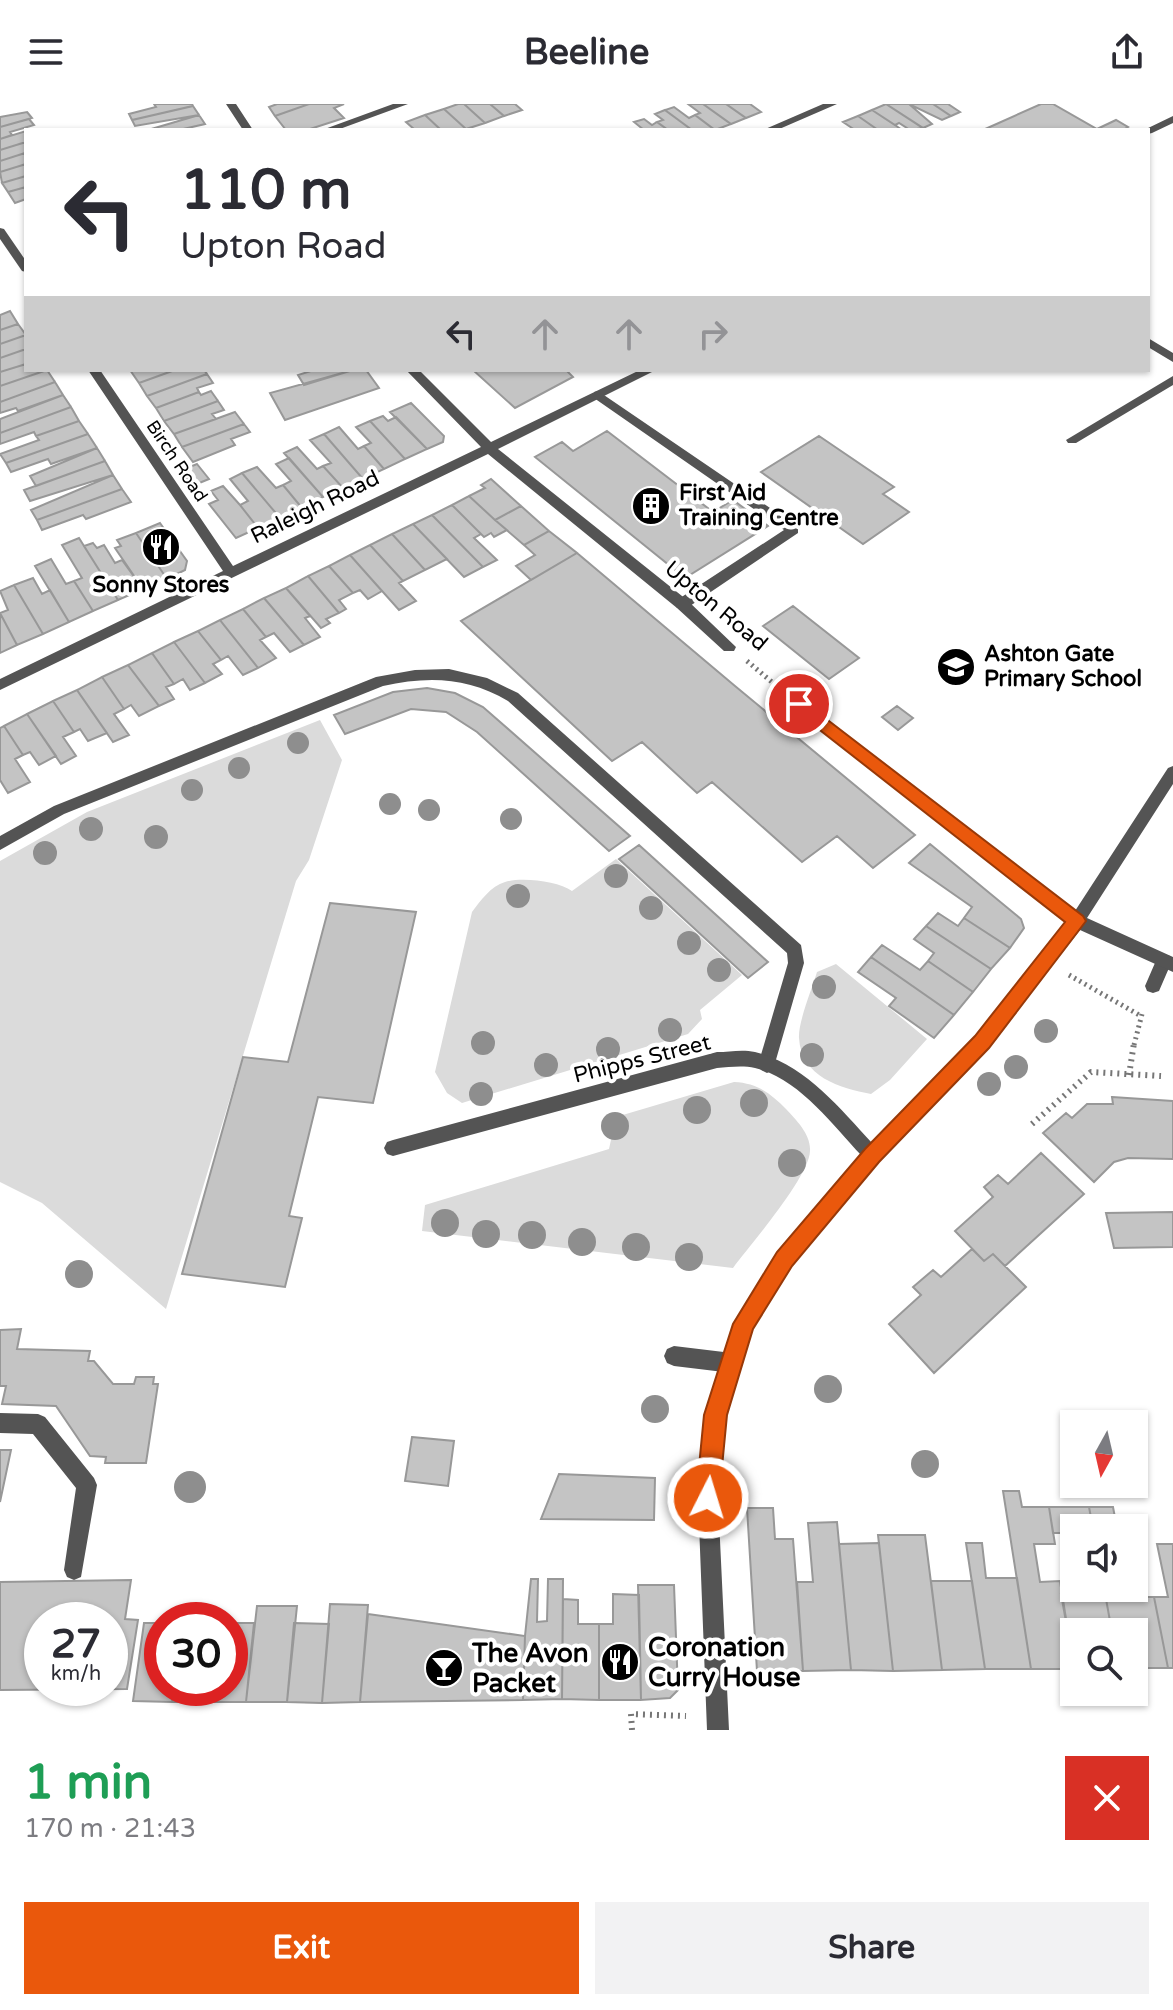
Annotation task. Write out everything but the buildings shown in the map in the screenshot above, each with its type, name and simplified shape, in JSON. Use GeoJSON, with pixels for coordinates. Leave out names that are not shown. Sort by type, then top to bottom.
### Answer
{"type":"FeatureCollection","features":[{"type":"Feature","properties":{"kind":"street"},"geometry":{"type":"LineString","coordinates":[[231,104],[247,128]]}},
{"type":"Feature","properties":{"kind":"street"},"geometry":{"type":"LineString","coordinates":[[333,128],[403,104]]}},
{"type":"Feature","properties":{"kind":"street"},"geometry":{"type":"LineString","coordinates":[[773,128],[832,104]]}},
{"type":"Feature","properties":{"kind":"street"},"geometry":{"type":"LineString","coordinates":[[1150,130],[1173,119]]}},
{"type":"Feature","properties":{"kind":"street"},"geometry":{"type":"LineString","coordinates":[[0,231],[24,266]]}},
{"type":"Feature","properties":{"kind":"street"},"geometry":{"type":"LineString","coordinates":[[1150,343],[1173,358]]}},
{"type":"Feature","properties":{"kind":"street","name":"Birch Road"},"geometry":{"type":"LineString","coordinates":[[95,372],[230,572]]}},
{"type":"Feature","properties":{"kind":"street","name":"Upton Road"},"geometry":{"type":"LineString","coordinates":[[414,372],[489,448],[682,604],[729,647]]}},
{"type":"Feature","properties":{"kind":"street","name":"Raleigh Road"},"geometry":{"type":"LineString","coordinates":[[0,685],[646,372]]}},
{"type":"Feature","properties":{"kind":"street"},"geometry":{"type":"LineString","coordinates":[[1072,440],[1173,380]]}},
{"type":"Feature","properties":{"kind":"street"},"geometry":{"type":"LineString","coordinates":[[598,395],[793,530],[682,604]]}},
{"type":"Feature","properties":{"kind":"street"},"geometry":{"type":"LineString","coordinates":[[0,844],[59,810],[381,681],[431,674],[487,682],[513,697],[795,950],[796,963],[767,1065]]}},
{"type":"Feature","properties":{"kind":"street"},"geometry":{"type":"LineString","coordinates":[[799,704],[1077,921],[1169,963],[1153,986]]}},
{"type":"Feature","properties":{"kind":"street"},"geometry":{"type":"LineString","coordinates":[[718,1730],[708,1498],[715,1415],[744,1324],[784,1259],[872,1155],[982,1042],[1077,921],[1173,772]]}},
{"type":"Feature","properties":{"kind":"street","name":"Phipps Street"},"geometry":{"type":"LineString","coordinates":[[393,1148],[717,1060],[755,1060],[821,1100],[872,1155]]}},
{"type":"Feature","properties":{"kind":"street"},"geometry":{"type":"LineString","coordinates":[[674,1356],[732,1363]]}},
{"type":"Feature","properties":{"kind":"street"},"geometry":{"type":"LineString","coordinates":[[0,1423],[38,1424],[87,1485],[74,1570]]}},
{"type":"Feature","properties":{"kind":"path","name":"Upton Road"},"geometry":{"type":"LineString","coordinates":[[729,647],[799,704]]}},
{"type":"Feature","properties":{"kind":"path"},"geometry":{"type":"LineString","coordinates":[[1046,960],[1096,993],[1141,1016]]}},
{"type":"Feature","properties":{"kind":"path"},"geometry":{"type":"LineString","coordinates":[[1129,1075],[1141,1016],[1153,986]]}},
{"type":"Feature","properties":{"kind":"path"},"geometry":{"type":"LineString","coordinates":[[1032,1124],[1091,1072],[1161,1076]]}},
{"type":"Feature","properties":{"kind":"shaded area"},"geometry":{"type":"Polygon","coordinates":[[[320,720],[342,760],[309,860],[296,881],[166,1309],[42,1203],[0,1182],[0,861],[87,812],[320,720]]]}},
{"type":"Feature","properties":{"kind":"shaded area"},"geometry":{"type":"Polygon","coordinates":[[[616,859],[742,975],[700,1010],[702,1019],[688,1034],[462,1103],[447,1093],[435,1072],[472,912],[491,890],[505,882],[540,881],[572,891],[616,859]]]}},
{"type":"Feature","properties":{"kind":"shaded area"},"geometry":{"type":"Polygon","coordinates":[[[836,964],[927,1039],[890,1080],[871,1094],[824,1078],[814,1071],[801,1051],[801,1023],[817,972],[836,964]]]}},
{"type":"Feature","properties":{"kind":"shaded area"},"geometry":{"type":"Polygon","coordinates":[[[734,1082],[756,1087],[780,1103],[802,1128],[810,1151],[807,1163],[790,1193],[733,1268],[422,1231],[425,1205],[609,1149],[616,1117],[734,1082]]]}},
{"type":"Feature","properties":{"kind":"place","name":"First Aid Training Centre"},"geometry":{"type":"Point","coordinates":[651,506]}},
{"type":"Feature","properties":{"kind":"place","name":"Sonny Stores"},"geometry":{"type":"Point","coordinates":[161,547]}},
{"type":"Feature","properties":{"kind":"place","name":"Ashton Gate Primary School"},"geometry":{"type":"Point","coordinates":[956,667]}},
{"type":"Feature","properties":{"kind":"place","name":"Coronation Curry House"},"geometry":{"type":"Point","coordinates":[620,1662]}},
{"type":"Feature","properties":{"kind":"place","name":"The Avon Packet"},"geometry":{"type":"Point","coordinates":[444,1668]}},
{"type":"Feature","properties":{"kind":"route"},"geometry":{"type":"LineString","coordinates":[[708,1498],[715,1415],[744,1324],[784,1259],[872,1155],[982,1042],[1077,921],[1033,890],[799,704]]}}]}
